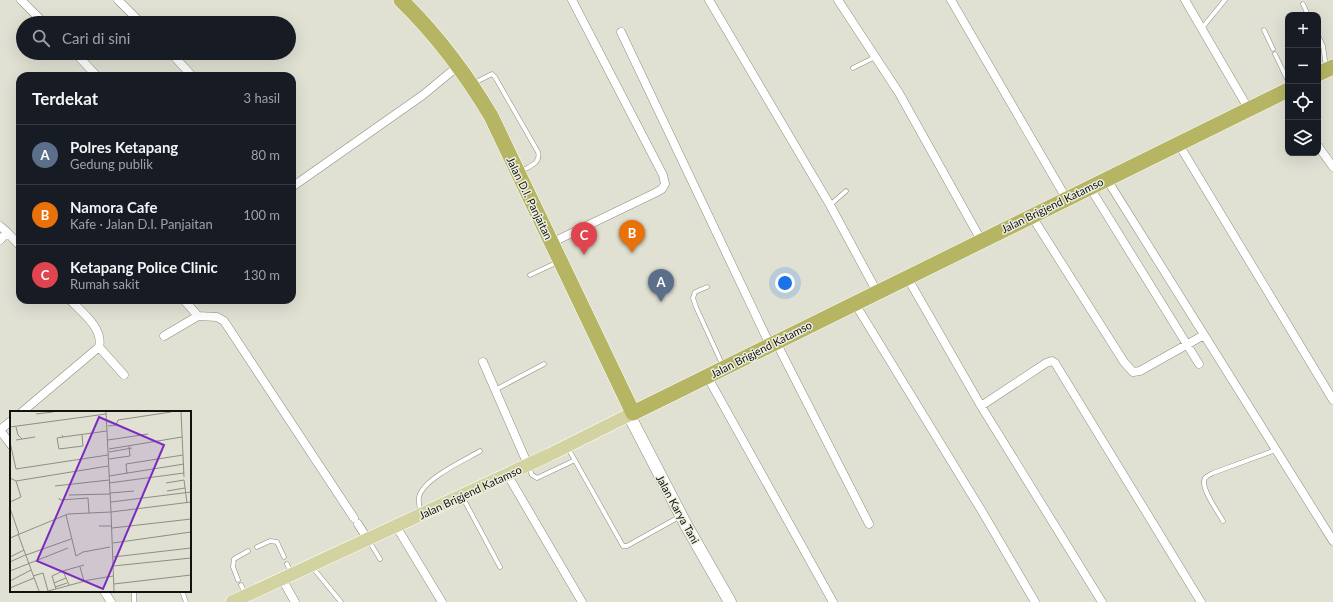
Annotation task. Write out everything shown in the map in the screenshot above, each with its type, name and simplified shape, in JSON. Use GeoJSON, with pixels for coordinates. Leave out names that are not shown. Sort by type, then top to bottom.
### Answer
{"type":"FeatureCollection","features":[{"type":"Feature","properties":{"kind":"highway","name":"Jalan D.I. Panjaitan"},"geometry":{"type":"LineString","coordinates":[[403,3],[436,38],[472,84],[490,116],[560,261],[631,414]]}},
{"type":"Feature","properties":{"kind":"highway","name":"Jalan Brigjend Katamso"},"geometry":{"type":"LineString","coordinates":[[631,414],[854,302],[1285,91]]}},
{"type":"Feature","properties":{"kind":"main road","name":"Jalan Brigjend Katamso"},"geometry":{"type":"LineString","coordinates":[[232,602],[244,590],[287,573],[311,566],[528,465],[631,414]]}},
{"type":"Feature","properties":{"kind":"street"},"geometry":{"type":"LineString","coordinates":[[21,0],[37,16]]}},
{"type":"Feature","properties":{"kind":"street"},"geometry":{"type":"LineString","coordinates":[[118,0],[134,16]]}},
{"type":"Feature","properties":{"kind":"street"},"geometry":{"type":"LineString","coordinates":[[551,243],[655,193],[662,189],[665,184],[663,175],[572,0]]}},
{"type":"Feature","properties":{"kind":"street"},"geometry":{"type":"LineString","coordinates":[[709,0],[830,205],[877,292]]}},
{"type":"Feature","properties":{"kind":"street"},"geometry":{"type":"LineString","coordinates":[[838,0],[899,93],[981,240]]}},
{"type":"Feature","properties":{"kind":"street"},"geometry":{"type":"LineString","coordinates":[[951,0],[1066,198]]}},
{"type":"Feature","properties":{"kind":"street"},"geometry":{"type":"LineString","coordinates":[[1185,0],[1248,108]]}},
{"type":"Feature","properties":{"kind":"street"},"geometry":{"type":"LineString","coordinates":[[621,32],[773,344],[869,524]]}},
{"type":"Feature","properties":{"kind":"street"},"geometry":{"type":"LineString","coordinates":[[82,60],[93,72]]}},
{"type":"Feature","properties":{"kind":"street"},"geometry":{"type":"LineString","coordinates":[[177,60],[188,72]]}},
{"type":"Feature","properties":{"kind":"street"},"geometry":{"type":"LineString","coordinates":[[296,184],[423,95],[458,66]]}},
{"type":"Feature","properties":{"kind":"street"},"geometry":{"type":"LineString","coordinates":[[1178,143],[1333,400]]}},
{"type":"Feature","properties":{"kind":"street"},"geometry":{"type":"LineString","coordinates":[[1321,150],[1333,167]]}},
{"type":"Feature","properties":{"kind":"street"},"geometry":{"type":"LineString","coordinates":[[1106,178],[1333,541]]}},
{"type":"Feature","properties":{"kind":"street"},"geometry":{"type":"LineString","coordinates":[[1089,186],[1199,364]]}},
{"type":"Feature","properties":{"kind":"street"},"geometry":{"type":"LineString","coordinates":[[1031,215],[1124,362],[1133,372],[1140,371],[1204,335]]}},
{"type":"Feature","properties":{"kind":"street"},"geometry":{"type":"LineString","coordinates":[[0,226],[16,242]]}},
{"type":"Feature","properties":{"kind":"street"},"geometry":{"type":"LineString","coordinates":[[0,240],[7,232]]}},
{"type":"Feature","properties":{"kind":"street"},"geometry":{"type":"LineString","coordinates":[[907,277],[981,406],[1102,602]]}},
{"type":"Feature","properties":{"kind":"street"},"geometry":{"type":"LineString","coordinates":[[854,302],[984,513],[1035,602]]}},
{"type":"Feature","properties":{"kind":"street"},"geometry":{"type":"LineString","coordinates":[[23,411],[99,347],[100,342],[96,329],[74,304]]}},
{"type":"Feature","properties":{"kind":"street"},"geometry":{"type":"LineString","coordinates":[[188,304],[198,316]]}},
{"type":"Feature","properties":{"kind":"street"},"geometry":{"type":"LineString","coordinates":[[164,336],[198,316],[221,318],[368,540]]}},
{"type":"Feature","properties":{"kind":"street"},"geometry":{"type":"LineString","coordinates":[[99,347],[124,375]]}},
{"type":"Feature","properties":{"kind":"street"},"geometry":{"type":"LineString","coordinates":[[981,406],[1046,363],[1052,361],[1055,363],[1201,602]]}},
{"type":"Feature","properties":{"kind":"street"},"geometry":{"type":"LineString","coordinates":[[483,362],[528,465]]}},
{"type":"Feature","properties":{"kind":"street"},"geometry":{"type":"LineString","coordinates":[[707,376],[833,602]]}},
{"type":"Feature","properties":{"kind":"street","name":"Jalan Karya Tani"},"geometry":{"type":"LineString","coordinates":[[631,414],[681,516],[730,602]]}},
{"type":"Feature","properties":{"kind":"street"},"geometry":{"type":"LineString","coordinates":[[10,422],[0,430],[10,444]]}},
{"type":"Feature","properties":{"kind":"street"},"geometry":{"type":"LineString","coordinates":[[507,474],[582,602]]}},
{"type":"Feature","properties":{"kind":"street"},"geometry":{"type":"LineString","coordinates":[[396,526],[442,602]]}},
{"type":"Feature","properties":{"kind":"street"},"geometry":{"type":"LineString","coordinates":[[287,573],[295,602]]}},
{"type":"Feature","properties":{"kind":"street"},"geometry":{"type":"LineString","coordinates":[[105,592],[111,602]]}},
{"type":"Feature","properties":{"kind":"lane"},"geometry":{"type":"LineString","coordinates":[[1202,28],[1225,0]]}},
{"type":"Feature","properties":{"kind":"lane"},"geometry":{"type":"LineString","coordinates":[[1303,4],[1307,12]]}},
{"type":"Feature","properties":{"kind":"lane"},"geometry":{"type":"LineString","coordinates":[[1264,30],[1273,49]]}},
{"type":"Feature","properties":{"kind":"lane"},"geometry":{"type":"LineString","coordinates":[[1321,42],[1323,46],[1326,70]]}},
{"type":"Feature","properties":{"kind":"lane"},"geometry":{"type":"LineString","coordinates":[[1275,54],[1285,84]]}},
{"type":"Feature","properties":{"kind":"lane"},"geometry":{"type":"LineString","coordinates":[[853,68],[875,56]]}},
{"type":"Feature","properties":{"kind":"lane"},"geometry":{"type":"LineString","coordinates":[[472,84],[492,74],[495,77],[538,152],[540,157],[537,162],[518,173]]}},
{"type":"Feature","properties":{"kind":"lane"},"geometry":{"type":"LineString","coordinates":[[830,205],[846,191]]}},
{"type":"Feature","properties":{"kind":"lane"},"geometry":{"type":"LineString","coordinates":[[530,275],[560,261]]}},
{"type":"Feature","properties":{"kind":"lane"},"geometry":{"type":"LineString","coordinates":[[707,287],[695,292],[693,298],[724,368]]}},
{"type":"Feature","properties":{"kind":"lane"},"geometry":{"type":"LineString","coordinates":[[495,390],[544,364]]}},
{"type":"Feature","properties":{"kind":"lane"},"geometry":{"type":"LineString","coordinates":[[567,446],[623,546],[627,546],[681,516]]}},
{"type":"Feature","properties":{"kind":"lane"},"geometry":{"type":"LineString","coordinates":[[1223,521],[1206,492],[1204,483],[1205,478],[1213,473],[1276,450]]}},
{"type":"Feature","properties":{"kind":"lane"},"geometry":{"type":"LineString","coordinates":[[421,515],[418,498],[421,491],[430,481],[480,451]]}},
{"type":"Feature","properties":{"kind":"lane"},"geometry":{"type":"LineString","coordinates":[[528,465],[532,475],[537,478],[575,460]]}},
{"type":"Feature","properties":{"kind":"lane"},"geometry":{"type":"LineString","coordinates":[[462,496],[500,567]]}},
{"type":"Feature","properties":{"kind":"lane"},"geometry":{"type":"LineString","coordinates":[[368,540],[380,560]]}},
{"type":"Feature","properties":{"kind":"lane"},"geometry":{"type":"LineString","coordinates":[[257,547],[270,542],[277,542],[284,557]]}},
{"type":"Feature","properties":{"kind":"lane"},"geometry":{"type":"LineString","coordinates":[[238,580],[233,567],[234,559],[248,551]]}},
{"type":"Feature","properties":{"kind":"lane"},"geometry":{"type":"LineString","coordinates":[[311,566],[341,602]]}},
{"type":"Feature","properties":{"kind":"lane"},"geometry":{"type":"LineString","coordinates":[[182,592],[186,602]]}},
{"type":"Feature","properties":{"kind":"place","name":"Namora Cafe"},"geometry":{"type":"Point","coordinates":[632,253]}},
{"type":"Feature","properties":{"kind":"place","name":"Ketapang Police Clinic"},"geometry":{"type":"Point","coordinates":[584,255]}},
{"type":"Feature","properties":{"kind":"place","name":"Polres Ketapang"},"geometry":{"type":"Point","coordinates":[661,302]}}]}
